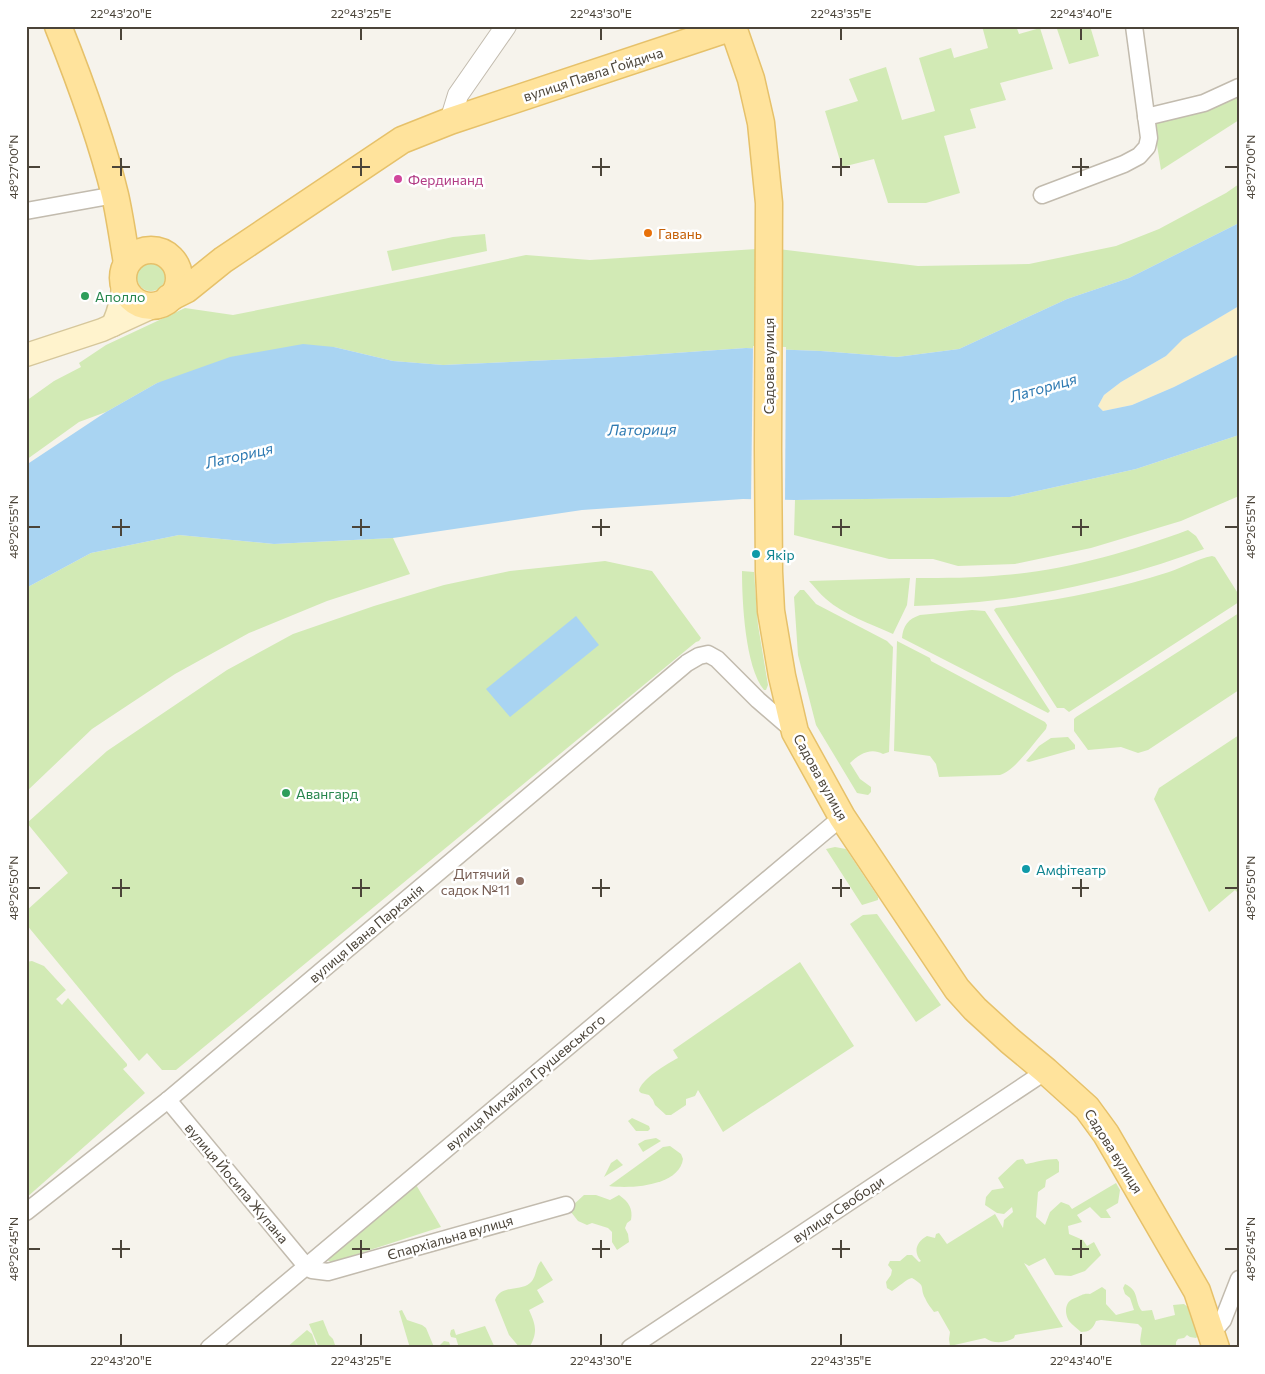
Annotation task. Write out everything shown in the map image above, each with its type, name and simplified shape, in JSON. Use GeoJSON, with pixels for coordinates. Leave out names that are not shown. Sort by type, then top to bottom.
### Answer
{"type":"FeatureCollection","features":[{"type":"Feature","properties":{"kind":"main road"},"geometry":{"type":"LineString","coordinates":[[58,26],[96,130],[115,195],[127,292],[133,299],[150,306],[164,301]]}},
{"type":"Feature","properties":{"kind":"main road","name":"вулиця Павла Ґойдича"},"geometry":{"type":"LineString","coordinates":[[164,301],[187,289],[223,260],[402,140],[450,121],[735,27]]}},
{"type":"Feature","properties":{"kind":"main road","name":"Садова вулиця"},"geometry":{"type":"LineString","coordinates":[[735,27],[751,79],[761,123],[769,203],[769,557],[771,611],[782,676],[795,732],[842,816],[957,989],[975,1009],[1010,1041],[1088,1108],[1106,1134],[1197,1291],[1214,1340]]}},
{"type":"Feature","properties":{"kind":"main road"},"geometry":{"type":"LineString","coordinates":[[26,356],[113,325],[164,301],[175,291],[178,283],[178,273],[175,264],[164,254],[140,239],[131,228],[115,195]]}},
{"type":"Feature","properties":{"kind":"main road"},"geometry":{"type":"LineString","coordinates":[[113,325],[123,298],[125,273],[133,256],[150,250],[187,261],[204,263],[223,260]]}},
{"type":"Feature","properties":{"kind":"street"},"geometry":{"type":"LineString","coordinates":[[450,121],[458,95],[506,26]]}},
{"type":"Feature","properties":{"kind":"street"},"geometry":{"type":"LineString","coordinates":[[1042,195],[1124,164],[1139,156],[1147,147],[1149,138],[1134,26]]}},
{"type":"Feature","properties":{"kind":"street"},"geometry":{"type":"LineString","coordinates":[[1146,117],[1204,103],[1239,87]]}},
{"type":"Feature","properties":{"kind":"street"},"geometry":{"type":"LineString","coordinates":[[26,211],[115,195]]}},
{"type":"Feature","properties":{"kind":"street","name":"вулиця Івана Парканія"},"geometry":{"type":"LineString","coordinates":[[26,1212],[168,1100],[699,656],[708,654],[717,659],[758,700],[795,732]]}},
{"type":"Feature","properties":{"kind":"street","name":"вулиця Михайла Грушевського"},"geometry":{"type":"LineString","coordinates":[[209,1348],[842,816]]}},
{"type":"Feature","properties":{"kind":"street","name":"вулиця Свободи"},"geometry":{"type":"LineString","coordinates":[[630,1348],[1046,1070]]}},
{"type":"Feature","properties":{"kind":"street","name":"вулиця Йосипа Жупана"},"geometry":{"type":"LineString","coordinates":[[168,1100],[306,1266]]}},
{"type":"Feature","properties":{"kind":"street","name":"Єпархіальна вулиця"},"geometry":{"type":"LineString","coordinates":[[306,1266],[312,1270],[328,1272],[566,1204]]}},
{"type":"Feature","properties":{"kind":"street"},"geometry":{"type":"LineString","coordinates":[[1214,1340],[1239,1279]]}},
{"type":"Feature","properties":{"kind":"green space"},"geometry":{"type":"Polygon","coordinates":[[[982,26],[1016,26],[1019,34],[1040,28],[1053,69],[1000,83],[1006,100],[970,109],[976,128],[944,136],[960,193],[926,203],[888,203],[874,159],[842,167],[825,111],[858,101],[849,79],[886,67],[902,120],[935,111],[919,58],[951,48],[954,58],[988,48],[982,26]]]}},
{"type":"Feature","properties":{"kind":"green space"},"geometry":{"type":"Polygon","coordinates":[[[1056,26],[1090,26],[1099,56],[1069,64],[1056,26]]]}},
{"type":"Feature","properties":{"kind":"green space"},"geometry":{"type":"Polygon","coordinates":[[[1239,92],[1239,120],[1161,170],[1153,120],[1239,92]]]}},
{"type":"Feature","properties":{"kind":"green space"},"geometry":{"type":"Polygon","coordinates":[[[1239,184],[1239,223],[1129,278],[1067,299],[959,349],[897,357],[746,348],[618,357],[443,365],[393,361],[334,347],[157,383],[106,412],[79,422],[26,460],[26,401],[54,381],[81,367],[79,363],[106,345],[185,308],[233,315],[526,255],[590,260],[770,248],[918,266],[1029,264],[1116,246],[1159,229],[1239,184]]]}},
{"type":"Feature","properties":{"kind":"green space"},"geometry":{"type":"Polygon","coordinates":[[[485,234],[487,251],[392,271],[387,251],[453,237],[485,234]]]}},
{"type":"Feature","properties":{"kind":"green space"},"geometry":{"type":"Polygon","coordinates":[[[151,263],[161,267],[165,277],[161,287],[151,291],[141,287],[137,277],[141,267],[151,263]]]}},
{"type":"Feature","properties":{"kind":"green space"},"geometry":{"type":"Polygon","coordinates":[[[1239,435],[1239,496],[1181,521],[1091,548],[1015,564],[958,566],[933,559],[889,559],[794,535],[795,500],[1010,497],[1136,469],[1239,435]]]}},
{"type":"Feature","properties":{"kind":"green space"},"geometry":{"type":"Polygon","coordinates":[[[1188,530],[1196,536],[1204,549],[1118,576],[1075,587],[1017,597],[914,606],[916,578],[982,577],[1027,573],[1073,565],[1144,545],[1188,530]]]}},
{"type":"Feature","properties":{"kind":"green space"},"geometry":{"type":"Polygon","coordinates":[[[179,535],[274,544],[393,538],[410,574],[327,601],[249,633],[175,674],[92,729],[26,792],[26,588],[91,553],[179,535]]]}},
{"type":"Feature","properties":{"kind":"green space"},"geometry":{"type":"Polygon","coordinates":[[[1212,556],[1215,557],[1239,595],[1239,602],[1069,712],[1064,708],[1057,708],[994,610],[996,608],[1040,602],[1126,584],[1169,572],[1212,556]]]}},
{"type":"Feature","properties":{"kind":"green space","name":"Авангард"},"geometry":{"type":"Polygon","coordinates":[[[605,561],[652,571],[701,638],[699,641],[176,1070],[162,1070],[147,1053],[139,1061],[26,924],[26,911],[68,873],[27,823],[107,751],[227,670],[293,634],[374,606],[444,585],[510,571],[605,561]]]}},
{"type":"Feature","properties":{"kind":"green space"},"geometry":{"type":"Polygon","coordinates":[[[742,571],[754,572],[758,625],[768,685],[766,690],[764,690],[758,680],[749,650],[744,616],[742,571]]]}},
{"type":"Feature","properties":{"kind":"green space"},"geometry":{"type":"Polygon","coordinates":[[[910,578],[907,605],[893,634],[858,619],[833,605],[809,581],[910,578]]]}},
{"type":"Feature","properties":{"kind":"green space"},"geometry":{"type":"Polygon","coordinates":[[[800,590],[804,590],[816,604],[887,641],[893,647],[889,752],[883,754],[874,751],[865,752],[850,763],[860,779],[871,787],[871,792],[868,795],[857,793],[816,725],[798,655],[794,597],[800,590]]]}},
{"type":"Feature","properties":{"kind":"green space"},"geometry":{"type":"Polygon","coordinates":[[[972,610],[985,611],[1050,711],[1048,713],[902,638],[907,624],[920,615],[972,610]]]}},
{"type":"Feature","properties":{"kind":"green space"},"geometry":{"type":"Polygon","coordinates":[[[1239,613],[1239,690],[1148,750],[1138,753],[1121,747],[1088,750],[1074,731],[1074,719],[1076,717],[1239,613]]]}},
{"type":"Feature","properties":{"kind":"green space"},"geometry":{"type":"Polygon","coordinates":[[[897,641],[1045,722],[1047,725],[1046,729],[1012,768],[1000,775],[939,777],[936,764],[930,756],[894,751],[897,641]]]}},
{"type":"Feature","properties":{"kind":"green space"},"geometry":{"type":"Polygon","coordinates":[[[1239,735],[1239,894],[1235,890],[1209,912],[1154,799],[1159,788],[1239,735]]]}},
{"type":"Feature","properties":{"kind":"green space"},"geometry":{"type":"Polygon","coordinates":[[[1068,737],[1075,745],[1075,749],[1029,762],[1026,761],[1039,746],[1051,738],[1068,737]]]}},
{"type":"Feature","properties":{"kind":"green space"},"geometry":{"type":"Polygon","coordinates":[[[835,847],[846,849],[878,897],[878,900],[862,905],[826,849],[835,847]]]}},
{"type":"Feature","properties":{"kind":"green space"},"geometry":{"type":"Polygon","coordinates":[[[877,914],[941,1005],[916,1022],[850,924],[863,915],[877,914]]]}},
{"type":"Feature","properties":{"kind":"green space"},"geometry":{"type":"Polygon","coordinates":[[[32,961],[44,966],[66,990],[56,999],[62,1005],[68,998],[127,1064],[123,1069],[145,1093],[26,1198],[26,962],[32,961]]]}},
{"type":"Feature","properties":{"kind":"green space"},"geometry":{"type":"Polygon","coordinates":[[[800,962],[854,1046],[723,1132],[698,1090],[695,1096],[686,1099],[686,1105],[671,1115],[666,1115],[655,1105],[649,1095],[639,1091],[649,1077],[678,1058],[673,1050],[800,962]]]}},
{"type":"Feature","properties":{"kind":"green space"},"geometry":{"type":"Polygon","coordinates":[[[632,1118],[649,1126],[650,1129],[648,1131],[636,1131],[628,1121],[632,1118]]]}},
{"type":"Feature","properties":{"kind":"green space"},"geometry":{"type":"Polygon","coordinates":[[[656,1138],[661,1141],[643,1152],[638,1144],[645,1140],[656,1138]]]}},
{"type":"Feature","properties":{"kind":"green space"},"geometry":{"type":"Polygon","coordinates":[[[670,1146],[681,1154],[683,1159],[680,1168],[673,1175],[653,1184],[629,1187],[609,1186],[663,1147],[670,1146]]]}},
{"type":"Feature","properties":{"kind":"green space"},"geometry":{"type":"Polygon","coordinates":[[[617,1159],[623,1165],[604,1177],[611,1163],[617,1159]]]}},
{"type":"Feature","properties":{"kind":"green space"},"geometry":{"type":"Polygon","coordinates":[[[1023,1159],[1026,1164],[1053,1159],[1057,1159],[1059,1162],[1059,1172],[1046,1180],[1045,1187],[1038,1192],[1036,1217],[1045,1225],[1050,1212],[1061,1202],[1069,1205],[1072,1209],[1116,1183],[1120,1190],[1118,1203],[1106,1210],[1111,1218],[1101,1218],[1090,1207],[1077,1215],[1082,1222],[1068,1226],[1069,1234],[1083,1240],[1087,1246],[1094,1242],[1101,1255],[1085,1271],[1071,1276],[1055,1275],[1045,1258],[1029,1266],[1024,1263],[1063,1327],[1015,1335],[1011,1340],[1003,1342],[996,1342],[985,1338],[950,1346],[950,1332],[938,1311],[934,1312],[928,1304],[920,1283],[910,1278],[892,1291],[887,1288],[886,1282],[892,1270],[888,1265],[890,1261],[900,1261],[907,1255],[912,1255],[919,1262],[921,1261],[916,1251],[917,1247],[920,1241],[927,1236],[935,1238],[936,1234],[939,1233],[947,1244],[995,1214],[1003,1228],[1004,1220],[1013,1212],[1012,1207],[1004,1214],[997,1213],[985,1205],[986,1197],[992,1190],[1004,1188],[998,1178],[1017,1160],[1023,1159]]]}},
{"type":"Feature","properties":{"kind":"green space"},"geometry":{"type":"Polygon","coordinates":[[[415,1183],[441,1227],[339,1260],[331,1262],[327,1260],[329,1255],[415,1183]]]}},
{"type":"Feature","properties":{"kind":"green space"},"geometry":{"type":"Polygon","coordinates":[[[584,1195],[596,1195],[610,1200],[619,1195],[625,1200],[630,1206],[631,1212],[631,1220],[625,1228],[629,1242],[617,1250],[612,1242],[612,1232],[608,1228],[592,1223],[587,1225],[578,1221],[571,1212],[572,1206],[584,1195]]]}},
{"type":"Feature","properties":{"kind":"green space"},"geometry":{"type":"Polygon","coordinates":[[[541,1261],[553,1280],[537,1290],[544,1302],[529,1310],[534,1325],[534,1338],[529,1348],[520,1348],[509,1335],[495,1300],[498,1295],[506,1290],[526,1286],[530,1283],[541,1261]]]}},
{"type":"Feature","properties":{"kind":"green space"},"geometry":{"type":"Polygon","coordinates":[[[1125,1284],[1135,1293],[1142,1311],[1152,1310],[1155,1320],[1175,1315],[1173,1305],[1184,1304],[1189,1308],[1199,1335],[1196,1338],[1187,1335],[1184,1338],[1178,1339],[1176,1348],[1142,1348],[1140,1341],[1142,1328],[1138,1324],[1101,1320],[1096,1321],[1090,1330],[1081,1332],[1069,1321],[1066,1314],[1067,1304],[1072,1299],[1090,1294],[1102,1287],[1106,1290],[1106,1304],[1116,1315],[1134,1310],[1130,1298],[1125,1294],[1123,1288],[1125,1284]]]}},
{"type":"Feature","properties":{"kind":"green space"},"geometry":{"type":"Polygon","coordinates":[[[402,1310],[407,1320],[426,1328],[434,1347],[438,1347],[444,1341],[449,1342],[451,1348],[410,1348],[399,1311],[402,1310]]]}},
{"type":"Feature","properties":{"kind":"green space"},"geometry":{"type":"Polygon","coordinates":[[[323,1320],[336,1348],[319,1348],[309,1324],[323,1320]]]}},
{"type":"Feature","properties":{"kind":"green space"},"geometry":{"type":"Polygon","coordinates":[[[485,1326],[495,1348],[459,1348],[456,1338],[451,1337],[450,1334],[451,1330],[454,1329],[456,1335],[485,1326]]]}},
{"type":"Feature","properties":{"kind":"green space"},"geometry":{"type":"Polygon","coordinates":[[[307,1330],[312,1334],[317,1348],[286,1348],[307,1330]]]}},
{"type":"Feature","properties":{"kind":"sand"},"geometry":{"type":"Polygon","coordinates":[[[1239,306],[1239,354],[1174,387],[1132,405],[1103,411],[1098,406],[1104,395],[1121,382],[1166,356],[1182,339],[1239,306]]]}},
{"type":"Feature","properties":{"kind":"water","name":"Латориця"},"geometry":{"type":"Polygon","coordinates":[[[1239,223],[1239,306],[1183,339],[1166,356],[1121,382],[1104,395],[1098,406],[1103,411],[1132,405],[1174,387],[1239,354],[1239,435],[1136,469],[1010,497],[743,499],[582,510],[393,538],[274,544],[179,535],[91,553],[26,588],[26,465],[106,412],[157,383],[230,357],[303,344],[334,347],[393,361],[443,365],[618,357],[746,348],[897,357],[959,349],[1067,299],[1129,278],[1239,223]]]}},
{"type":"Feature","properties":{"kind":"water"},"geometry":{"type":"Polygon","coordinates":[[[576,616],[599,645],[510,717],[486,689],[576,616]]]}},
{"type":"Feature","properties":{"kind":"pier"},"geometry":{"type":"Polygon","coordinates":[[[753,346],[786,347],[785,502],[751,502],[753,346]]]}},
{"type":"Feature","properties":{"kind":"place","name":"Фердинанд"},"geometry":{"type":"Point","coordinates":[398,179]}},
{"type":"Feature","properties":{"kind":"place","name":"Гавань"},"geometry":{"type":"Point","coordinates":[648,233]}},
{"type":"Feature","properties":{"kind":"place","name":"Аполло"},"geometry":{"type":"Point","coordinates":[85,296]}},
{"type":"Feature","properties":{"kind":"place","name":"Якір"},"geometry":{"type":"Point","coordinates":[756,554]}},
{"type":"Feature","properties":{"kind":"place","name":"Авангард"},"geometry":{"type":"Point","coordinates":[286,793]}},
{"type":"Feature","properties":{"kind":"place","name":"Амфітеатр"},"geometry":{"type":"Point","coordinates":[1026,869]}},
{"type":"Feature","properties":{"kind":"place","name":"Дитячий садок №11"},"geometry":{"type":"Point","coordinates":[520,881]}}]}
